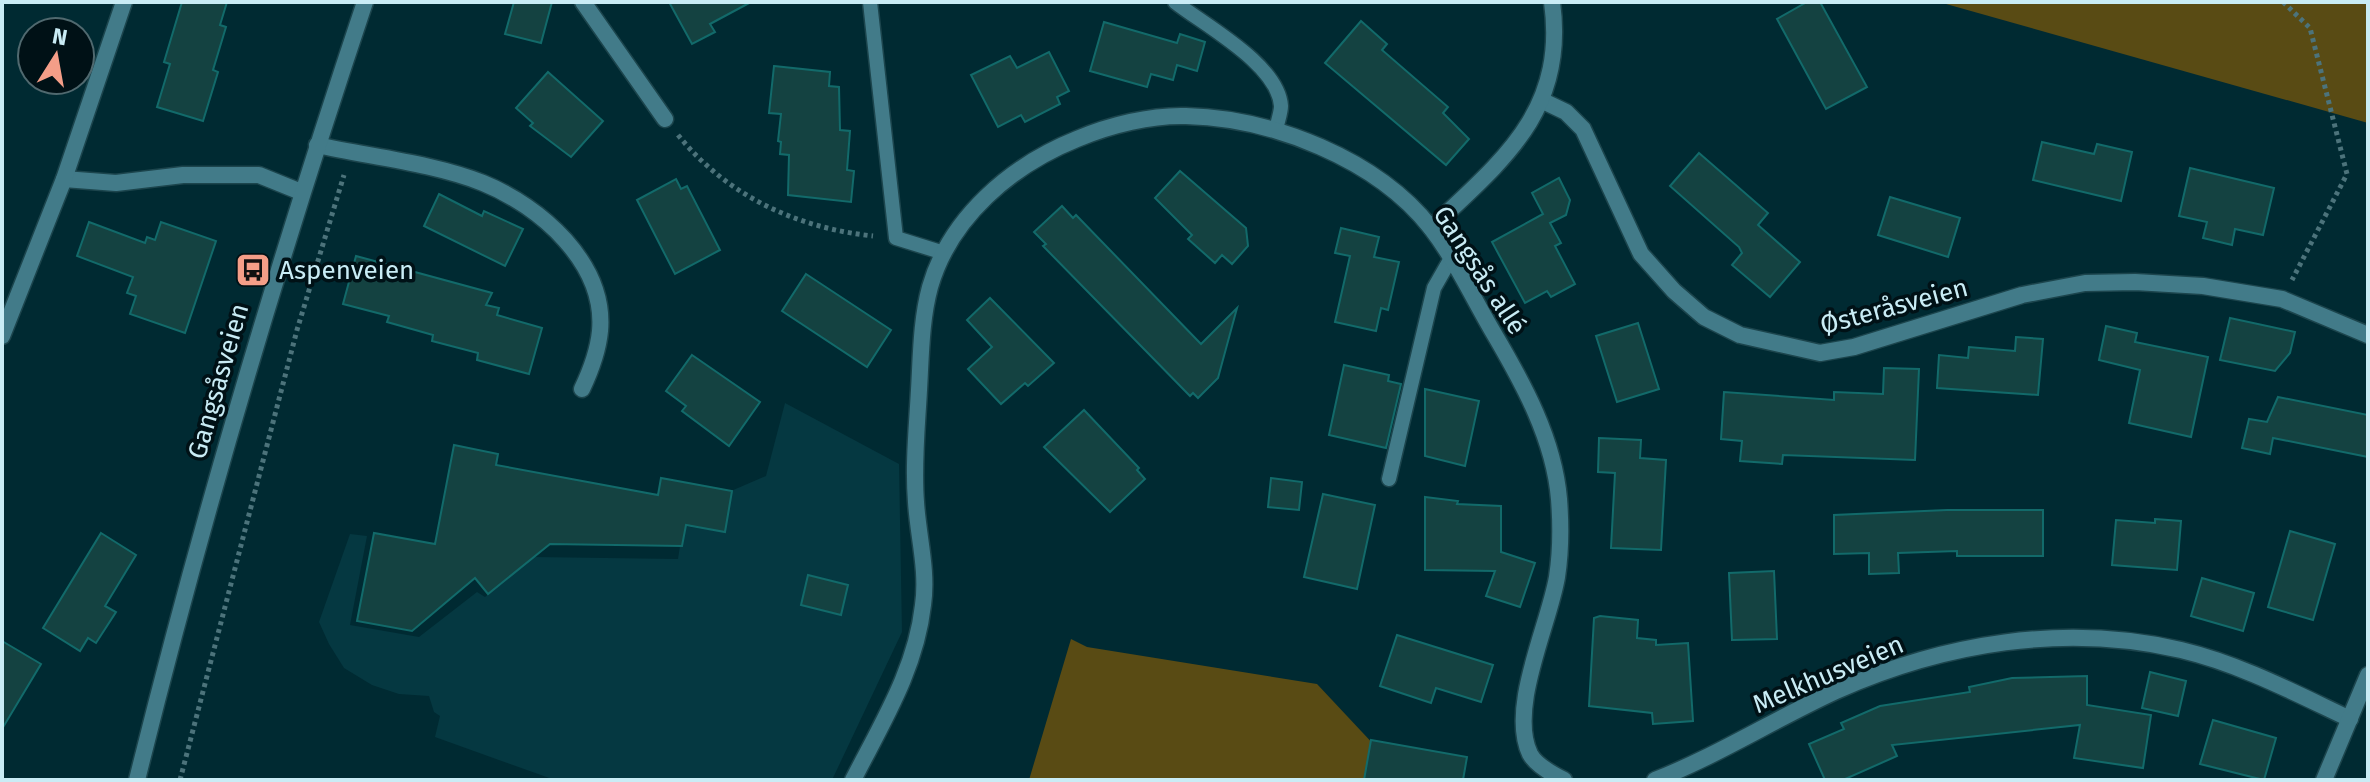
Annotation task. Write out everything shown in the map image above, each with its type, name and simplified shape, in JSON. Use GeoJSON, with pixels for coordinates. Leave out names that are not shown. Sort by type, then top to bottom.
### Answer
{"type":"FeatureCollection","features":[{"type":"Feature","properties":{"kind":"street"},"geometry":{"type":"LineString","coordinates":[[2,336],[64,179],[124,2]]}},
{"type":"Feature","properties":{"kind":"street","name":"Gangsåsveien"},"geometry":{"type":"LineString","coordinates":[[137,780],[228,429],[301,192],[365,2]]}},
{"type":"Feature","properties":{"kind":"street"},"geometry":{"type":"LineString","coordinates":[[583,2],[665,119]]}},
{"type":"Feature","properties":{"kind":"street"},"geometry":{"type":"LineString","coordinates":[[1431,228],[1500,163],[1525,133],[1543,101],[1554,41],[1552,2]]}},
{"type":"Feature","properties":{"kind":"street","name":"Østeråsveien"},"geometry":{"type":"LineString","coordinates":[[1543,101],[1566,112],[1583,129],[1641,254],[1674,291],[1704,317],[1740,335],[1820,353],[1854,347],[2022,295],[2085,283],[2203,286],[2282,299],[2368,335]]}},
{"type":"Feature","properties":{"kind":"street","name":"Gangsås allé"},"geometry":{"type":"LineString","coordinates":[[853,780],[907,672],[919,638],[925,571],[915,500],[915,456],[923,332],[931,284],[944,253],[984,198],[1018,169],[1055,147],[1097,130],[1185,116],[1276,131],[1362,170],[1396,193],[1431,228],[1513,367],[1554,463],[1560,537],[1556,579],[1528,696],[1525,722],[1532,758],[1564,780]]}},
{"type":"Feature","properties":{"kind":"street"},"geometry":{"type":"LineString","coordinates":[[317,145],[480,182],[521,200],[553,227],[582,263],[598,298],[601,328],[596,357],[582,389]]}},
{"type":"Feature","properties":{"kind":"street"},"geometry":{"type":"LineString","coordinates":[[64,179],[116,183],[183,175],[259,175],[301,192]]}},
{"type":"Feature","properties":{"kind":"street","name":"Melkhusveien"},"geometry":{"type":"LineString","coordinates":[[1655,780],[1893,667],[1940,653],[2027,639],[2075,638],[2181,650],[2284,687],[2350,719]]}},
{"type":"Feature","properties":{"kind":"street"},"geometry":{"type":"LineString","coordinates":[[2324,780],[2368,675]]}},
{"type":"Feature","properties":{"kind":"lane"},"geometry":{"type":"LineString","coordinates":[[870,2],[896,238],[944,253]]}},
{"type":"Feature","properties":{"kind":"lane"},"geometry":{"type":"LineString","coordinates":[[1175,2],[1255,62],[1271,81],[1281,106],[1276,131]]}},
{"type":"Feature","properties":{"kind":"lane"},"geometry":{"type":"LineString","coordinates":[[1389,479],[1434,288],[1450,260]]}},
{"type":"Feature","properties":{"kind":"path"},"geometry":{"type":"LineString","coordinates":[[2282,299],[2347,174],[2310,28],[2283,2]]}},
{"type":"Feature","properties":{"kind":"path"},"geometry":{"type":"LineString","coordinates":[[665,119],[691,151],[714,172],[772,211],[802,223],[848,233],[896,238]]}},
{"type":"Feature","properties":{"kind":"path"},"geometry":{"type":"LineString","coordinates":[[180,780],[297,330],[351,153]]}},
{"type":"Feature","properties":{"kind":"shaded area"},"geometry":{"type":"Polygon","coordinates":[[[1939,2],[2368,2],[2368,123],[1939,2]]]}},
{"type":"Feature","properties":{"kind":"shaded area"},"geometry":{"type":"Polygon","coordinates":[[[785,403],[899,464],[902,632],[832,780],[555,780],[435,737],[440,716],[434,712],[429,696],[399,694],[372,685],[344,668],[329,644],[319,622],[350,534],[367,536],[350,625],[419,637],[477,592],[485,597],[533,557],[678,559],[683,526],[724,532],[731,491],[766,476],[785,403]]]}},
{"type":"Feature","properties":{"kind":"shaded area"},"geometry":{"type":"Polygon","coordinates":[[[1071,639],[1087,647],[1317,684],[1407,780],[1029,780],[1071,639]]]}},
{"type":"Feature","properties":{"kind":"building"},"geometry":{"type":"Polygon","coordinates":[[[182,2],[227,2],[220,25],[226,27],[213,70],[218,72],[203,121],[157,107],[170,64],[164,62],[182,2]]]}},
{"type":"Feature","properties":{"kind":"building"},"geometry":{"type":"Polygon","coordinates":[[[514,2],[552,2],[541,43],[505,34],[514,2]]]}},
{"type":"Feature","properties":{"kind":"building"},"geometry":{"type":"Polygon","coordinates":[[[669,2],[751,2],[710,24],[715,32],[692,44],[669,2]]]}},
{"type":"Feature","properties":{"kind":"building"},"geometry":{"type":"Polygon","coordinates":[[[1807,2],[1820,2],[1867,87],[1826,109],[1777,19],[1807,2]]]}},
{"type":"Feature","properties":{"kind":"building"},"geometry":{"type":"Polygon","coordinates":[[[1361,21],[1387,44],[1382,50],[1448,107],[1443,113],[1469,139],[1446,165],[1325,63],[1361,21]]]}},
{"type":"Feature","properties":{"kind":"building"},"geometry":{"type":"Polygon","coordinates":[[[1104,22],[1177,43],[1180,34],[1205,42],[1197,71],[1177,65],[1173,80],[1151,74],[1147,87],[1090,71],[1104,22]]]}},
{"type":"Feature","properties":{"kind":"building"},"geometry":{"type":"Polygon","coordinates":[[[1049,52],[1069,91],[1057,97],[1060,104],[1025,122],[1021,115],[998,127],[971,75],[1010,56],[1017,68],[1049,52]]]}},
{"type":"Feature","properties":{"kind":"building"},"geometry":{"type":"Polygon","coordinates":[[[774,66],[830,72],[829,86],[839,87],[840,130],[850,131],[847,170],[854,171],[851,202],[788,195],[789,155],[780,154],[781,142],[778,141],[781,114],[769,113],[774,66]]]}},
{"type":"Feature","properties":{"kind":"building"},"geometry":{"type":"Polygon","coordinates":[[[548,72],[603,121],[571,157],[530,126],[533,123],[516,108],[548,72]]]}},
{"type":"Feature","properties":{"kind":"building"},"geometry":{"type":"Polygon","coordinates":[[[2042,142],[2094,154],[2097,144],[2132,152],[2121,201],[2033,180],[2042,142]]]}},
{"type":"Feature","properties":{"kind":"building"},"geometry":{"type":"Polygon","coordinates":[[[1699,153],[1768,213],[1758,225],[1800,262],[1770,297],[1732,265],[1742,253],[1739,247],[1670,186],[1699,153]]]}},
{"type":"Feature","properties":{"kind":"building"},"geometry":{"type":"Polygon","coordinates":[[[2190,168],[2274,188],[2263,235],[2235,229],[2232,245],[2203,238],[2207,222],[2179,216],[2190,168]]]}},
{"type":"Feature","properties":{"kind":"building"},"geometry":{"type":"Polygon","coordinates":[[[1180,171],[1246,228],[1248,246],[1232,264],[1222,255],[1215,263],[1188,239],[1192,235],[1155,198],[1180,171]]]}},
{"type":"Feature","properties":{"kind":"building"},"geometry":{"type":"Polygon","coordinates":[[[1559,178],[1570,200],[1566,215],[1550,223],[1561,243],[1555,246],[1575,284],[1551,297],[1547,291],[1525,303],[1492,242],[1543,214],[1532,193],[1559,178]]]}},
{"type":"Feature","properties":{"kind":"building"},"geometry":{"type":"Polygon","coordinates":[[[676,179],[681,189],[687,186],[720,250],[675,274],[637,200],[676,179]]]}},
{"type":"Feature","properties":{"kind":"building"},"geometry":{"type":"Polygon","coordinates":[[[439,194],[482,216],[484,211],[523,229],[505,266],[424,226],[439,194]]]}},
{"type":"Feature","properties":{"kind":"building"},"geometry":{"type":"Polygon","coordinates":[[[1890,197],[1960,218],[1948,257],[1878,235],[1890,197]]]}},
{"type":"Feature","properties":{"kind":"building"},"geometry":{"type":"Polygon","coordinates":[[[1062,206],[1073,218],[1076,215],[1201,344],[1237,308],[1218,378],[1198,398],[1193,393],[1190,396],[1043,246],[1046,244],[1034,232],[1062,206]]]}},
{"type":"Feature","properties":{"kind":"building"},"geometry":{"type":"Polygon","coordinates":[[[89,222],[145,243],[147,237],[155,240],[161,222],[216,241],[185,333],[130,314],[136,296],[127,293],[133,277],[77,256],[89,222]]]}},
{"type":"Feature","properties":{"kind":"building"},"geometry":{"type":"Polygon","coordinates":[[[1341,228],[1379,237],[1374,257],[1399,262],[1388,310],[1381,308],[1376,331],[1335,322],[1350,256],[1335,253],[1341,228]]]}},
{"type":"Feature","properties":{"kind":"building"},"geometry":{"type":"Polygon","coordinates":[[[356,256],[492,293],[486,305],[499,308],[497,315],[542,328],[529,374],[477,360],[478,353],[432,341],[433,335],[387,322],[389,316],[343,304],[356,256]]]}},
{"type":"Feature","properties":{"kind":"building"},"geometry":{"type":"Polygon","coordinates":[[[806,274],[891,330],[867,367],[782,311],[806,274]]]}},
{"type":"Feature","properties":{"kind":"building"},"geometry":{"type":"Polygon","coordinates":[[[990,298],[1054,363],[1001,404],[968,369],[992,347],[967,320],[990,298]]]}},
{"type":"Feature","properties":{"kind":"building"},"geometry":{"type":"Polygon","coordinates":[[[2230,318],[2295,332],[2290,353],[2275,371],[2220,360],[2230,318]]]}},
{"type":"Feature","properties":{"kind":"building"},"geometry":{"type":"Polygon","coordinates":[[[1638,323],[1659,389],[1617,402],[1596,336],[1638,323]]]}},
{"type":"Feature","properties":{"kind":"building"},"geometry":{"type":"Polygon","coordinates":[[[2106,326],[2137,333],[2135,342],[2208,357],[2191,437],[2129,423],[2140,370],[2099,360],[2106,326]]]}},
{"type":"Feature","properties":{"kind":"building"},"geometry":{"type":"Polygon","coordinates":[[[2016,337],[2043,339],[2038,395],[1937,388],[1939,355],[1968,358],[1969,347],[2015,351],[2016,337]]]}},
{"type":"Feature","properties":{"kind":"building"},"geometry":{"type":"Polygon","coordinates":[[[692,355],[760,402],[729,446],[682,411],[686,406],[666,391],[692,355]]]}},
{"type":"Feature","properties":{"kind":"building"},"geometry":{"type":"Polygon","coordinates":[[[1344,365],[1389,375],[1388,381],[1401,384],[1386,448],[1329,435],[1344,365]]]}},
{"type":"Feature","properties":{"kind":"building"},"geometry":{"type":"Polygon","coordinates":[[[1884,368],[1919,369],[1915,460],[1783,455],[1782,464],[1740,461],[1742,441],[1721,439],[1724,392],[1834,400],[1834,392],[1883,394],[1884,368]]]}},
{"type":"Feature","properties":{"kind":"building"},"geometry":{"type":"Polygon","coordinates":[[[1425,389],[1479,401],[1465,466],[1425,456],[1425,389]]]}},
{"type":"Feature","properties":{"kind":"building"},"geometry":{"type":"Polygon","coordinates":[[[2278,397],[2368,415],[2368,457],[2273,438],[2270,454],[2242,448],[2249,419],[2267,422],[2278,397]]]}},
{"type":"Feature","properties":{"kind":"building"},"geometry":{"type":"Polygon","coordinates":[[[1084,410],[1139,468],[1137,470],[1145,479],[1110,512],[1044,447],[1084,410]]]}},
{"type":"Feature","properties":{"kind":"building"},"geometry":{"type":"Polygon","coordinates":[[[1599,438],[1641,440],[1640,458],[1666,460],[1661,550],[1611,548],[1615,473],[1598,472],[1599,438]]]}},
{"type":"Feature","properties":{"kind":"building"},"geometry":{"type":"Polygon","coordinates":[[[454,445],[498,454],[496,465],[658,495],[661,478],[732,491],[725,532],[686,525],[682,546],[550,544],[488,594],[475,578],[412,631],[357,621],[374,533],[435,544],[454,445]]]}},
{"type":"Feature","properties":{"kind":"building"},"geometry":{"type":"Polygon","coordinates":[[[1271,478],[1302,482],[1299,510],[1268,507],[1271,478]]]}},
{"type":"Feature","properties":{"kind":"building"},"geometry":{"type":"Polygon","coordinates":[[[1323,494],[1375,505],[1357,589],[1304,577],[1323,494]]]}},
{"type":"Feature","properties":{"kind":"building"},"geometry":{"type":"Polygon","coordinates":[[[1425,497],[1458,501],[1457,504],[1501,506],[1501,552],[1535,563],[1520,607],[1486,596],[1495,571],[1425,570],[1425,497]]]}},
{"type":"Feature","properties":{"kind":"building"},"geometry":{"type":"Polygon","coordinates":[[[2043,510],[2043,556],[1957,556],[1957,551],[1898,553],[1899,573],[1869,574],[1869,553],[1834,554],[1834,515],[2043,510]]]}},
{"type":"Feature","properties":{"kind":"building"},"geometry":{"type":"Polygon","coordinates":[[[2155,519],[2181,521],[2177,570],[2112,565],[2116,520],[2155,523],[2155,519]]]}},
{"type":"Feature","properties":{"kind":"building"},"geometry":{"type":"Polygon","coordinates":[[[2290,531],[2335,544],[2313,620],[2268,607],[2290,531]]]}},
{"type":"Feature","properties":{"kind":"building"},"geometry":{"type":"Polygon","coordinates":[[[101,533],[136,555],[105,606],[116,612],[96,643],[88,638],[80,651],[43,628],[101,533]]]}},
{"type":"Feature","properties":{"kind":"building"},"geometry":{"type":"Polygon","coordinates":[[[1774,571],[1777,639],[1732,640],[1729,573],[1774,571]]]}},
{"type":"Feature","properties":{"kind":"building"},"geometry":{"type":"Polygon","coordinates":[[[808,575],[848,585],[841,615],[801,605],[808,575]]]}},
{"type":"Feature","properties":{"kind":"building"},"geometry":{"type":"Polygon","coordinates":[[[2202,578],[2254,593],[2243,631],[2191,616],[2202,578]]]}},
{"type":"Feature","properties":{"kind":"building"},"geometry":{"type":"Polygon","coordinates":[[[1594,618],[1638,620],[1637,638],[1656,640],[1656,645],[1688,643],[1693,721],[1653,724],[1652,713],[1589,706],[1594,618]]]}},
{"type":"Feature","properties":{"kind":"building"},"geometry":{"type":"Polygon","coordinates":[[[1397,635],[1493,665],[1481,702],[1436,688],[1431,703],[1380,686],[1397,635]]]}},
{"type":"Feature","properties":{"kind":"building"},"geometry":{"type":"Polygon","coordinates":[[[2,641],[41,664],[2,729],[2,641]]]}},
{"type":"Feature","properties":{"kind":"building"},"geometry":{"type":"Polygon","coordinates":[[[2150,672],[2186,681],[2178,716],[2142,708],[2150,672]]]}},
{"type":"Feature","properties":{"kind":"building"},"geometry":{"type":"Polygon","coordinates":[[[2087,676],[2087,705],[2151,715],[2143,768],[2074,758],[2080,725],[1892,745],[1897,756],[1843,780],[1825,780],[1809,744],[1844,729],[1841,723],[1880,706],[1970,692],[1969,687],[2012,678],[2087,676]]]}},
{"type":"Feature","properties":{"kind":"building"},"geometry":{"type":"Polygon","coordinates":[[[2213,720],[2276,738],[2264,780],[2200,764],[2213,720]]]}},
{"type":"Feature","properties":{"kind":"building"},"geometry":{"type":"Polygon","coordinates":[[[1371,740],[1467,757],[1463,780],[1364,780],[1371,740]]]}},
{"type":"Feature","properties":{"kind":"place","name":"Aspenveien"},"geometry":{"type":"Point","coordinates":[253,270]}}]}
